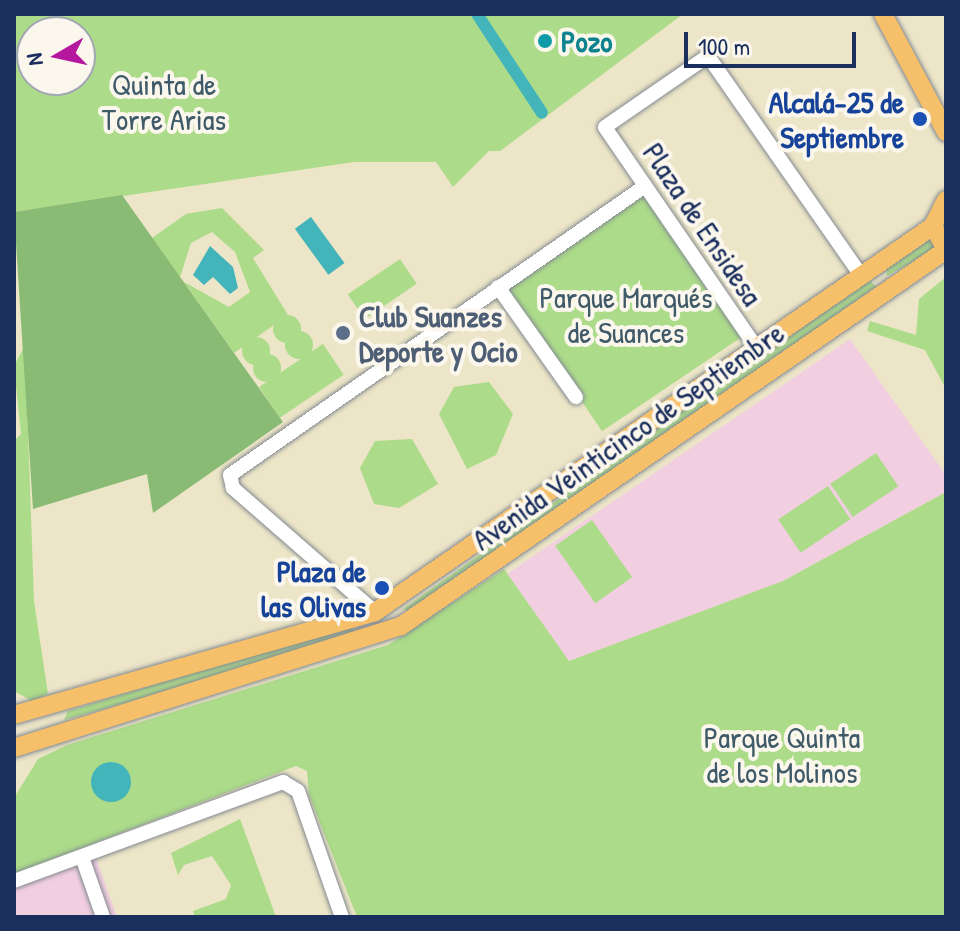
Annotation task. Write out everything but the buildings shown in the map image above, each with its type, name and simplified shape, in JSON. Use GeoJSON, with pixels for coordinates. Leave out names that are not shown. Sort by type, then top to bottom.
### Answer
{"type":"FeatureCollection","features":[{"type":"Feature","properties":{"kind":"main road"},"geometry":{"type":"LineString","coordinates":[[883,14],[946,132]]}},
{"type":"Feature","properties":{"kind":"main road","name":"Avenida Veinticinco de Septiembre"},"geometry":{"type":"LineString","coordinates":[[14,715],[382,608],[933,226],[946,200]]}},
{"type":"Feature","properties":{"kind":"main road","name":"Avenida Veinticinco de Septiembre"},"geometry":{"type":"LineString","coordinates":[[14,748],[394,630],[946,249],[933,226]]}},
{"type":"Feature","properties":{"kind":"main road"},"geometry":{"type":"LineString","coordinates":[[867,273],[886,290]]}},
{"type":"Feature","properties":{"kind":"main road"},"geometry":{"type":"LineString","coordinates":[[382,608],[394,630]]}},
{"type":"Feature","properties":{"kind":"street","name":"Plaza de Ensidesa"},"geometry":{"type":"LineString","coordinates":[[758,350],[605,127],[708,56],[867,273]]}},
{"type":"Feature","properties":{"kind":"street"},"geometry":{"type":"LineString","coordinates":[[382,608],[233,488],[230,475],[645,186]]}},
{"type":"Feature","properties":{"kind":"street"},"geometry":{"type":"LineString","coordinates":[[498,287],[576,397]]}},
{"type":"Feature","properties":{"kind":"street"},"geometry":{"type":"LineString","coordinates":[[14,881],[283,782],[298,791],[342,917]]}},
{"type":"Feature","properties":{"kind":"street"},"geometry":{"type":"LineString","coordinates":[[82,857],[103,917]]}},
{"type":"Feature","properties":{"kind":"shaded area"},"geometry":{"type":"Polygon","coordinates":[[[850,339],[946,475],[946,492],[783,581],[569,661],[507,574],[850,339]]]}},
{"type":"Feature","properties":{"kind":"shaded area"},"geometry":{"type":"Polygon","coordinates":[[[96,858],[117,917],[14,917],[14,888],[96,858]]]}},
{"type":"Feature","properties":{"kind":"green space","name":"Quinta de Torre Arias"},"geometry":{"type":"Polygon","coordinates":[[[14,14],[683,14],[500,151],[489,151],[453,187],[436,162],[354,162],[14,212],[14,14]]]}},
{"type":"Feature","properties":{"kind":"green space","name":"Parque Marqués de Suances"},"geometry":{"type":"Polygon","coordinates":[[[644,193],[741,337],[602,431],[505,287],[644,193]]]}},
{"type":"Feature","properties":{"kind":"green space"},"geometry":{"type":"Polygon","coordinates":[[[122,195],[283,422],[153,513],[147,474],[33,509],[14,212],[122,195]]]}},
{"type":"Feature","properties":{"kind":"green space"},"geometry":{"type":"Polygon","coordinates":[[[222,208],[264,250],[253,258],[288,315],[234,353],[184,282],[229,307],[250,292],[235,252],[212,232],[191,243],[180,277],[152,238],[186,214],[222,208]]]}},
{"type":"Feature","properties":{"kind":"green space"},"geometry":{"type":"Polygon","coordinates":[[[932,236],[940,246],[887,276],[886,269],[932,236]]]}},
{"type":"Feature","properties":{"kind":"green space"},"geometry":{"type":"Polygon","coordinates":[[[400,259],[417,284],[365,319],[348,294],[400,259]]]}},
{"type":"Feature","properties":{"kind":"green space"},"geometry":{"type":"Polygon","coordinates":[[[946,277],[946,389],[925,350],[867,331],[870,321],[916,335],[919,299],[946,277]]]}},
{"type":"Feature","properties":{"kind":"green space"},"geometry":{"type":"Polygon","coordinates":[[[869,279],[876,287],[411,612],[403,609],[869,279]]]}},
{"type":"Feature","properties":{"kind":"green space"},"geometry":{"type":"Polygon","coordinates":[[[287,315],[297,319],[301,329],[297,339],[287,343],[277,339],[273,329],[277,319],[287,315]]]}},
{"type":"Feature","properties":{"kind":"green space"},"geometry":{"type":"Polygon","coordinates":[[[299,331],[309,335],[313,345],[309,355],[299,359],[289,355],[285,345],[289,335],[299,331]]]}},
{"type":"Feature","properties":{"kind":"green space"},"geometry":{"type":"Polygon","coordinates":[[[256,337],[266,341],[270,351],[266,361],[256,365],[246,361],[242,351],[246,341],[256,337]]]}},
{"type":"Feature","properties":{"kind":"green space"},"geometry":{"type":"Polygon","coordinates":[[[323,344],[344,375],[280,418],[259,387],[323,344]]]}},
{"type":"Feature","properties":{"kind":"green space"},"geometry":{"type":"Polygon","coordinates":[[[25,345],[34,601],[48,694],[32,701],[14,691],[14,441],[21,434],[14,366],[25,345]]]}},
{"type":"Feature","properties":{"kind":"green space"},"geometry":{"type":"Polygon","coordinates":[[[267,354],[277,358],[281,368],[277,378],[267,382],[257,378],[253,368],[257,358],[267,354]]]}},
{"type":"Feature","properties":{"kind":"green space"},"geometry":{"type":"Polygon","coordinates":[[[489,382],[513,414],[496,455],[467,469],[439,414],[454,387],[489,382]]]}},
{"type":"Feature","properties":{"kind":"green space"},"geometry":{"type":"Polygon","coordinates":[[[412,439],[438,484],[399,508],[374,504],[360,468],[375,441],[412,439]]]}},
{"type":"Feature","properties":{"kind":"green space"},"geometry":{"type":"Polygon","coordinates":[[[876,453],[898,486],[853,517],[830,484],[876,453]]]}},
{"type":"Feature","properties":{"kind":"green space"},"geometry":{"type":"Polygon","coordinates":[[[828,486],[850,519],[801,553],[778,520],[828,486]]]}},
{"type":"Feature","properties":{"kind":"green space","name":"Parque Quinta de los Molinos"},"geometry":{"type":"Polygon","coordinates":[[[946,492],[946,917],[357,917],[309,795],[307,771],[296,766],[14,874],[14,798],[38,759],[67,745],[388,645],[504,569],[569,661],[783,581],[946,492]]]}},
{"type":"Feature","properties":{"kind":"green space"},"geometry":{"type":"Polygon","coordinates":[[[592,520],[632,577],[595,603],[555,546],[592,520]]]}},
{"type":"Feature","properties":{"kind":"green space"},"geometry":{"type":"Polygon","coordinates":[[[351,625],[357,638],[64,720],[68,711],[351,625]]]}},
{"type":"Feature","properties":{"kind":"green space"},"geometry":{"type":"Polygon","coordinates":[[[240,819],[276,917],[195,917],[193,911],[226,899],[231,885],[212,856],[184,865],[178,875],[171,853],[240,819]]]}},
{"type":"Feature","properties":{"kind":"water"},"geometry":{"type":"Polygon","coordinates":[[[311,217],[345,263],[328,275],[295,229],[311,217]]]}},
{"type":"Feature","properties":{"kind":"water"},"geometry":{"type":"Polygon","coordinates":[[[210,246],[233,267],[238,288],[230,294],[213,277],[204,285],[193,275],[210,246]]]}},
{"type":"Feature","properties":{"kind":"water"},"geometry":{"type":"Polygon","coordinates":[[[111,762],[125,768],[131,782],[125,796],[111,802],[97,796],[91,782],[97,768],[111,762]]]}},
{"type":"Feature","properties":{"kind":"waterway"},"geometry":{"type":"LineString","coordinates":[[477,14],[542,113]]}},
{"type":"Feature","properties":{"kind":"place","name":"Pozo"},"geometry":{"type":"Point","coordinates":[545,41]}},
{"type":"Feature","properties":{"kind":"place","name":"Alcalá-25 de Septiembre"},"geometry":{"type":"Point","coordinates":[920,119]}},
{"type":"Feature","properties":{"kind":"place","name":"Club Suanzes Deporte y Ocio"},"geometry":{"type":"Point","coordinates":[343,333]}},
{"type":"Feature","properties":{"kind":"place","name":"Plaza de las Olivas"},"geometry":{"type":"Point","coordinates":[382,588]}}]}
